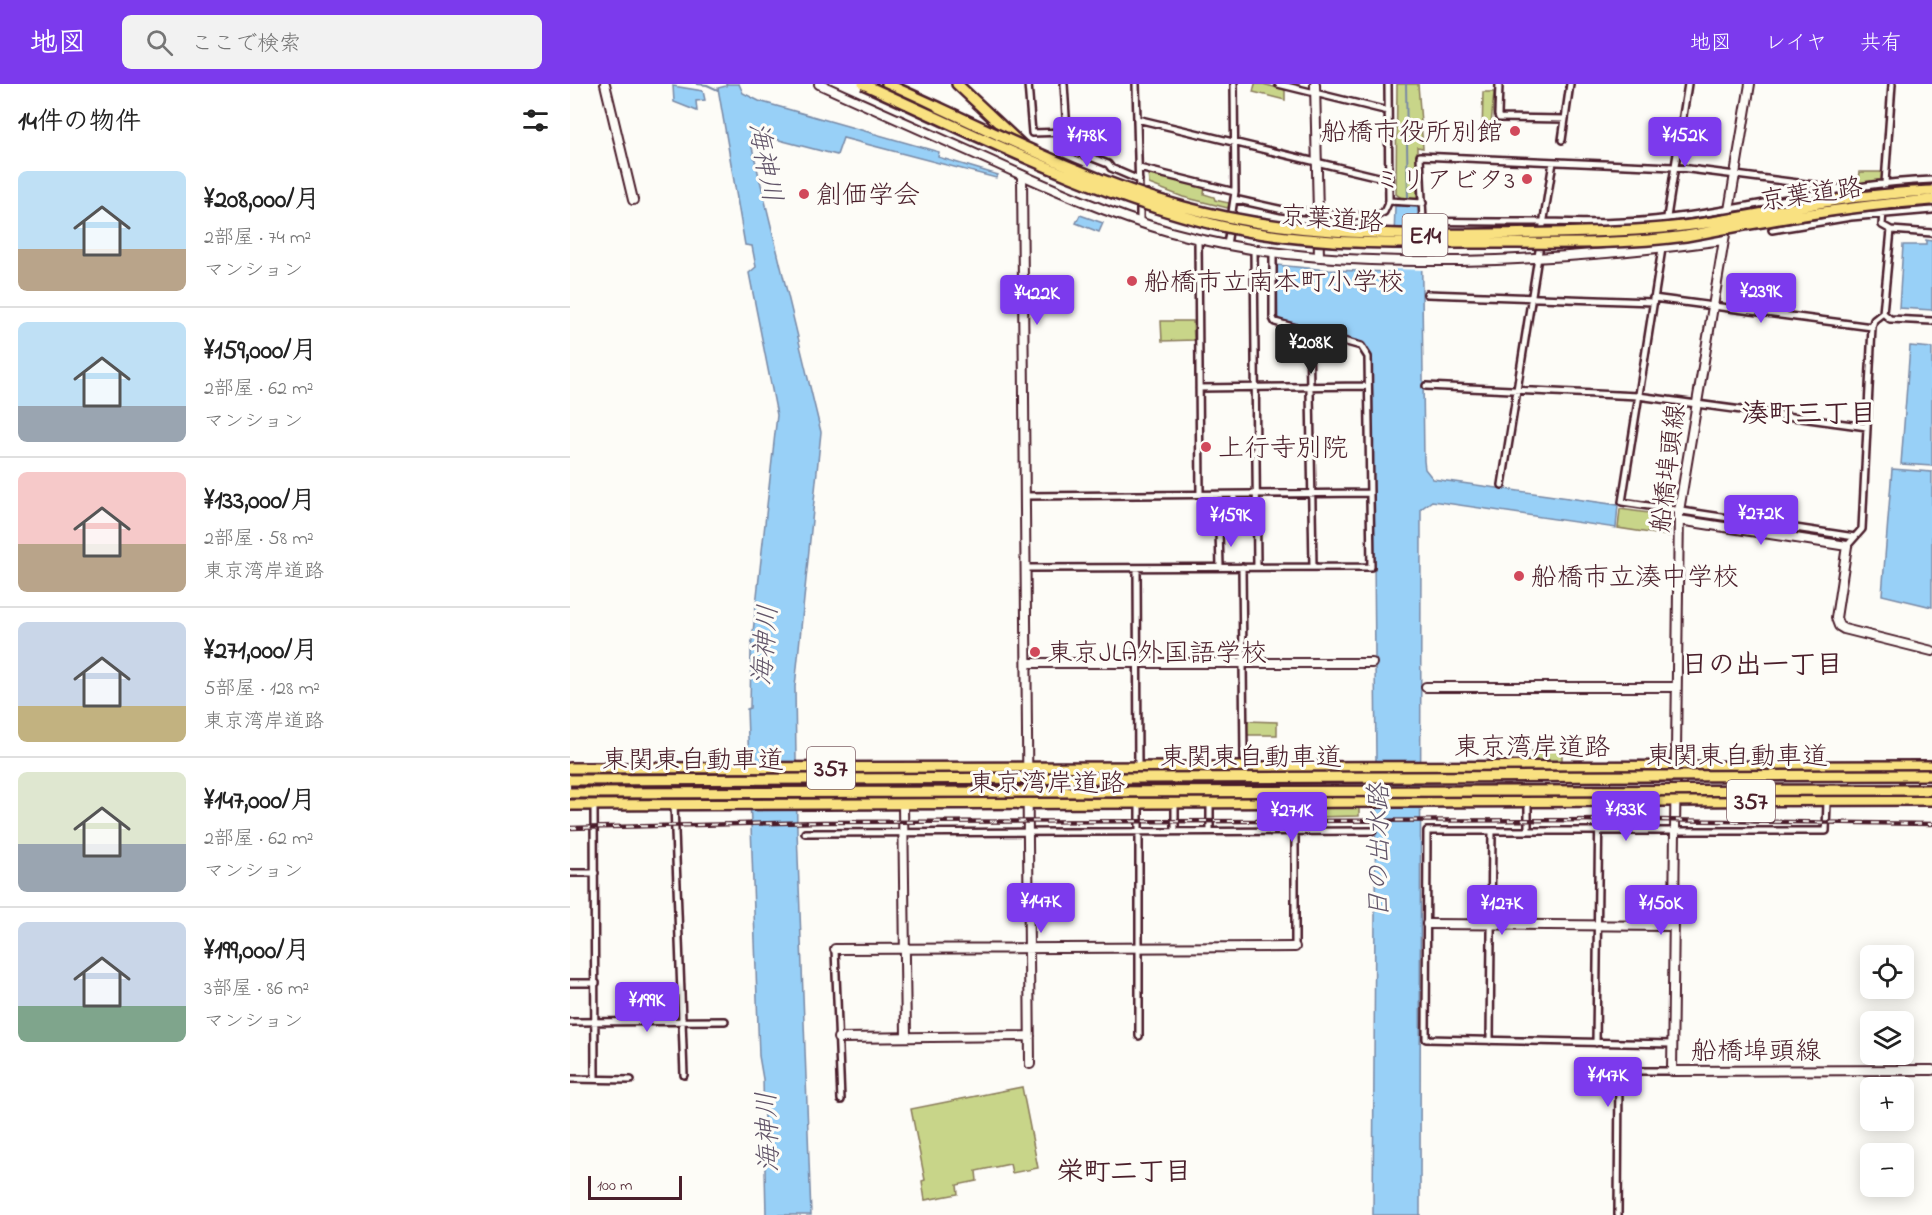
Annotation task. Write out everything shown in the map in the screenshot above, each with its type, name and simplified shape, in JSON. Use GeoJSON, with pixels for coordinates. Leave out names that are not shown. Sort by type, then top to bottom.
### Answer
{"type":"FeatureCollection","features":[{"type":"Feature","properties":{"kind":"highway","name":"京葉道路"},"geometry":{"type":"LineString","coordinates":[[863,84],[1096,187],[1190,218],[1286,237],[1381,244],[1550,243],[1646,239],[1685,236],[1850,208],[1932,200]]}},
{"type":"Feature","properties":{"kind":"highway","name":"京葉道路"},"geometry":{"type":"LineString","coordinates":[[887,84],[1023,146],[1146,195],[1227,218],[1292,229],[1381,235],[1662,228],[1849,198],[1932,191]]}},
{"type":"Feature","properties":{"kind":"highway"},"geometry":{"type":"LineString","coordinates":[[957,84],[1023,146]]}},
{"type":"Feature","properties":{"kind":"highway","name":"東京湾岸道路"},"geometry":{"type":"LineString","coordinates":[[570,762],[678,763],[724,765],[736,768]]}},
{"type":"Feature","properties":{"kind":"highway","name":"東京湾岸道路"},"geometry":{"type":"LineString","coordinates":[[570,768],[1932,766]]}},
{"type":"Feature","properties":{"kind":"highway"},"geometry":{"type":"LineString","coordinates":[[1027,767],[1036,784],[1070,785],[1081,797],[1120,799],[1124,802]]}},
{"type":"Feature","properties":{"kind":"highway"},"geometry":{"type":"LineString","coordinates":[[911,768],[921,773],[942,776],[949,787],[1012,787],[1018,789],[1028,803]]}},
{"type":"Feature","properties":{"kind":"highway","name":"東関東自動車道"},"geometry":{"type":"LineString","coordinates":[[570,780],[1932,775]]}},
{"type":"Feature","properties":{"kind":"highway","name":"東関東自動車道"},"geometry":{"type":"LineString","coordinates":[[570,793],[1932,790]]}},
{"type":"Feature","properties":{"kind":"highway","name":"東京湾岸道路"},"geometry":{"type":"LineString","coordinates":[[570,799],[656,801],[670,804]]}},
{"type":"Feature","properties":{"kind":"highway","name":"東京湾岸道路"},"geometry":{"type":"LineString","coordinates":[[570,805],[1932,800]]}},
{"type":"Feature","properties":{"kind":"street"},"geometry":{"type":"LineString","coordinates":[[605,84],[633,200]]}},
{"type":"Feature","properties":{"kind":"street"},"geometry":{"type":"LineString","coordinates":[[819,84],[1076,199],[1140,222],[1227,245],[1319,257],[1424,261],[1537,259],[1724,240]]}},
{"type":"Feature","properties":{"kind":"street"},"geometry":{"type":"LineString","coordinates":[[1028,84],[1032,133],[1067,132]]}},
{"type":"Feature","properties":{"kind":"street"},"geometry":{"type":"LineString","coordinates":[[1064,84],[1070,149],[1108,164],[1111,168],[1139,180]]}},
{"type":"Feature","properties":{"kind":"street"},"geometry":{"type":"LineString","coordinates":[[1136,84],[1140,222]]}},
{"type":"Feature","properties":{"kind":"street"},"geometry":{"type":"LineString","coordinates":[[1227,245],[1235,192],[1234,84]]}},
{"type":"Feature","properties":{"kind":"street"},"geometry":{"type":"LineString","coordinates":[[1278,84],[1388,111]]}},
{"type":"Feature","properties":{"kind":"street"},"geometry":{"type":"LineString","coordinates":[[1315,84],[1319,257]]}},
{"type":"Feature","properties":{"kind":"street"},"geometry":{"type":"LineString","coordinates":[[1234,199],[1283,210],[1380,216],[1389,201],[1388,84]]}},
{"type":"Feature","properties":{"kind":"street"},"geometry":{"type":"LineString","coordinates":[[1498,84],[1499,118],[1565,119]]}},
{"type":"Feature","properties":{"kind":"street"},"geometry":{"type":"LineString","coordinates":[[1562,140],[1570,84]]}},
{"type":"Feature","properties":{"kind":"street"},"geometry":{"type":"LineString","coordinates":[[1688,84],[1673,167],[1622,502],[1855,537]]}},
{"type":"Feature","properties":{"kind":"street","name":"船橋埠頭線"},"geometry":{"type":"LineString","coordinates":[[1750,84],[1679,511],[1672,1071],[1932,1070]]}},
{"type":"Feature","properties":{"kind":"street"},"geometry":{"type":"LineString","coordinates":[[1893,84],[1881,225],[1891,230],[1932,233]]}},
{"type":"Feature","properties":{"kind":"street"},"geometry":{"type":"LineString","coordinates":[[1137,119],[1388,179]]}},
{"type":"Feature","properties":{"kind":"street"},"geometry":{"type":"LineString","coordinates":[[1845,189],[1673,167],[1420,156],[1423,221],[1588,223],[1666,219],[1728,211],[1885,183],[1932,180]]}},
{"type":"Feature","properties":{"kind":"street"},"geometry":{"type":"LineString","coordinates":[[1502,485],[1553,162]]}},
{"type":"Feature","properties":{"kind":"street"},"geometry":{"type":"LineString","coordinates":[[1139,168],[1235,192]]}},
{"type":"Feature","properties":{"kind":"street"},"geometry":{"type":"LineString","coordinates":[[1022,175],[1030,1064]]}},
{"type":"Feature","properties":{"kind":"street"},"geometry":{"type":"LineString","coordinates":[[1389,201],[1423,202]]}},
{"type":"Feature","properties":{"kind":"street"},"geometry":{"type":"LineString","coordinates":[[1772,230],[1882,214],[1932,210]]}},
{"type":"Feature","properties":{"kind":"street"},"geometry":{"type":"LineString","coordinates":[[1891,230],[1883,313],[1874,320],[1872,327],[1862,529],[1847,546],[1836,618],[1839,626],[1844,629],[1932,651]]}},
{"type":"Feature","properties":{"kind":"street"},"geometry":{"type":"LineString","coordinates":[[1198,239],[1200,495]]}},
{"type":"Feature","properties":{"kind":"street"},"geometry":{"type":"LineString","coordinates":[[1254,249],[1257,567]]}},
{"type":"Feature","properties":{"kind":"street"},"geometry":{"type":"LineString","coordinates":[[1026,568],[1371,567],[1368,357],[1361,346],[1279,324],[1273,318],[1272,252]]}},
{"type":"Feature","properties":{"kind":"street"},"geometry":{"type":"LineString","coordinates":[[1426,294],[1653,300],[1872,327]]}},
{"type":"Feature","properties":{"kind":"street"},"geometry":{"type":"LineString","coordinates":[[1883,313],[1890,319],[1932,321]]}},
{"type":"Feature","properties":{"kind":"street"},"geometry":{"type":"LineString","coordinates":[[1309,332],[1313,567]]}},
{"type":"Feature","properties":{"kind":"street"},"geometry":{"type":"LineString","coordinates":[[1199,388],[1368,386]]}},
{"type":"Feature","properties":{"kind":"street"},"geometry":{"type":"LineString","coordinates":[[1426,386],[1638,396],[1867,427]]}},
{"type":"Feature","properties":{"kind":"street"},"geometry":{"type":"LineString","coordinates":[[1025,496],[1370,493]]}},
{"type":"Feature","properties":{"kind":"street"},"geometry":{"type":"LineString","coordinates":[[1215,495],[1216,518]]}},
{"type":"Feature","properties":{"kind":"street"},"geometry":{"type":"LineString","coordinates":[[1234,495],[1234,517]]}},
{"type":"Feature","properties":{"kind":"street"},"geometry":{"type":"LineString","coordinates":[[1679,520],[1847,546]]}},
{"type":"Feature","properties":{"kind":"street"},"geometry":{"type":"LineString","coordinates":[[1219,530],[1220,567]]}},
{"type":"Feature","properties":{"kind":"street"},"geometry":{"type":"LineString","coordinates":[[1242,567],[1244,759]]}},
{"type":"Feature","properties":{"kind":"street"},"geometry":{"type":"LineString","coordinates":[[1137,568],[1138,768]]}},
{"type":"Feature","properties":{"kind":"street"},"geometry":{"type":"LineString","coordinates":[[1027,663],[1372,663]]}},
{"type":"Feature","properties":{"kind":"street"},"geometry":{"type":"LineString","coordinates":[[1426,687],[1676,687]]}},
{"type":"Feature","properties":{"kind":"street"},"geometry":{"type":"LineString","coordinates":[[1210,801],[1210,831]]}},
{"type":"Feature","properties":{"kind":"street"},"geometry":{"type":"LineString","coordinates":[[1596,1043],[1599,801]]}},
{"type":"Feature","properties":{"kind":"street"},"geometry":{"type":"LineString","coordinates":[[1672,1044],[1426,1039],[1427,831],[1826,831],[1827,801]]}},
{"type":"Feature","properties":{"kind":"street"},"geometry":{"type":"LineString","coordinates":[[1138,802],[1139,1036]]}},
{"type":"Feature","properties":{"kind":"street"},"geometry":{"type":"LineString","coordinates":[[1174,802],[1175,831]]}},
{"type":"Feature","properties":{"kind":"street"},"geometry":{"type":"LineString","coordinates":[[1528,802],[1528,831]]}},
{"type":"Feature","properties":{"kind":"street"},"geometry":{"type":"LineString","coordinates":[[594,804],[596,983],[594,1079]]}},
{"type":"Feature","properties":{"kind":"street"},"geometry":{"type":"LineString","coordinates":[[670,804],[684,1075]]}},
{"type":"Feature","properties":{"kind":"street"},"geometry":{"type":"LineString","coordinates":[[903,804],[906,1037]]}},
{"type":"Feature","properties":{"kind":"street"},"geometry":{"type":"LineString","coordinates":[[841,1100],[835,949],[1295,947],[1295,831]]}},
{"type":"Feature","properties":{"kind":"street"},"geometry":{"type":"LineString","coordinates":[[804,833],[1373,831]]}},
{"type":"Feature","properties":{"kind":"street"},"geometry":{"type":"LineString","coordinates":[[1490,1041],[1492,831]]}},
{"type":"Feature","properties":{"kind":"street"},"geometry":{"type":"LineString","coordinates":[[570,873],[595,873]]}},
{"type":"Feature","properties":{"kind":"street"},"geometry":{"type":"LineString","coordinates":[[1427,924],[1673,926]]}},
{"type":"Feature","properties":{"kind":"street"},"geometry":{"type":"LineString","coordinates":[[570,982],[596,983]]}},
{"type":"Feature","properties":{"kind":"street"},"geometry":{"type":"LineString","coordinates":[[570,1022],[725,1021]]}},
{"type":"Feature","properties":{"kind":"street"},"geometry":{"type":"LineString","coordinates":[[838,1038],[1030,1036]]}},
{"type":"Feature","properties":{"kind":"street"},"geometry":{"type":"LineString","coordinates":[[1618,1215],[1619,1071],[1672,1071]]}},
{"type":"Feature","properties":{"kind":"street"},"geometry":{"type":"LineString","coordinates":[[570,1079],[631,1080]]}},
{"type":"Feature","properties":{"kind":"green space"},"geometry":{"type":"Polygon","coordinates":[[[1255,84],[1285,90],[1285,100],[1253,92],[1255,84]]]}},
{"type":"Feature","properties":{"kind":"green space"},"geometry":{"type":"Polygon","coordinates":[[[1397,84],[1418,84],[1423,148],[1417,147],[1417,199],[1403,199],[1396,194],[1397,84]]]}},
{"type":"Feature","properties":{"kind":"green space"},"geometry":{"type":"Polygon","coordinates":[[[1483,92],[1494,92],[1490,136],[1482,136],[1483,92]]]}},
{"type":"Feature","properties":{"kind":"green space"},"geometry":{"type":"Polygon","coordinates":[[[1860,172],[1885,172],[1884,182],[1858,186],[1860,172]]]}},
{"type":"Feature","properties":{"kind":"green space"},"geometry":{"type":"Polygon","coordinates":[[[1148,173],[1205,186],[1204,194],[1214,197],[1215,200],[1229,203],[1228,208],[1183,197],[1149,184],[1148,173]]]}},
{"type":"Feature","properties":{"kind":"green space"},"geometry":{"type":"Polygon","coordinates":[[[1161,321],[1193,321],[1194,340],[1162,341],[1161,321]]]}},
{"type":"Feature","properties":{"kind":"green space"},"geometry":{"type":"Polygon","coordinates":[[[1620,509],[1670,516],[1669,536],[1618,528],[1620,509]]]}},
{"type":"Feature","properties":{"kind":"green space"},"geometry":{"type":"Polygon","coordinates":[[[1247,721],[1277,722],[1277,735],[1247,735],[1247,721]]]}},
{"type":"Feature","properties":{"kind":"green space"},"geometry":{"type":"Polygon","coordinates":[[[1532,751],[1562,751],[1562,761],[1532,760],[1532,751]]]}},
{"type":"Feature","properties":{"kind":"green space"},"geometry":{"type":"Polygon","coordinates":[[[1359,808],[1359,816],[1258,818],[1262,809],[1359,808]]]}},
{"type":"Feature","properties":{"kind":"green space"},"geometry":{"type":"Polygon","coordinates":[[[1022,1087],[1038,1168],[1012,1173],[1010,1164],[976,1171],[977,1181],[957,1185],[958,1194],[925,1200],[922,1181],[925,1180],[911,1109],[1022,1087]]]}},
{"type":"Feature","properties":{"kind":"water","name":"海神川"},"geometry":{"type":"Polygon","coordinates":[[[726,84],[739,84],[743,93],[759,101],[939,152],[938,157],[998,175],[996,178],[843,138],[837,155],[756,134],[750,139],[821,432],[795,687],[797,830],[811,1215],[766,1215],[763,1079],[759,1056],[747,709],[750,708],[751,650],[777,415],[749,273],[756,267],[752,246],[745,245],[718,88],[726,84]]]}},
{"type":"Feature","properties":{"kind":"water"},"geometry":{"type":"Polygon","coordinates":[[[673,86],[703,91],[705,100],[696,101],[697,111],[674,102],[673,86]]]}},
{"type":"Feature","properties":{"kind":"water","name":"日の出水路"},"geometry":{"type":"Polygon","coordinates":[[[1395,206],[1421,206],[1425,469],[1433,479],[1618,505],[1616,528],[1432,501],[1421,509],[1420,1215],[1373,1215],[1376,760],[1372,356],[1363,343],[1278,319],[1277,265],[1329,270],[1393,272],[1395,206]]]}},
{"type":"Feature","properties":{"kind":"water"},"geometry":{"type":"Polygon","coordinates":[[[1080,215],[1103,223],[1099,232],[1076,223],[1080,215]]]}},
{"type":"Feature","properties":{"kind":"water"},"geometry":{"type":"Polygon","coordinates":[[[1926,240],[1932,241],[1932,310],[1899,308],[1903,245],[1926,245],[1926,240]]]}},
{"type":"Feature","properties":{"kind":"water"},"geometry":{"type":"Polygon","coordinates":[[[1910,346],[1932,348],[1932,466],[1901,464],[1910,346]]]}},
{"type":"Feature","properties":{"kind":"water"},"geometry":{"type":"Polygon","coordinates":[[[1892,469],[1932,472],[1932,607],[1882,595],[1892,469]]]}},
{"type":"Feature","properties":{"kind":"pier"},"geometry":{"type":"Polygon","coordinates":[[[1391,250],[1424,251],[1424,270],[1390,269],[1391,250]]]}},
{"type":"Feature","properties":{"kind":"waterway"},"geometry":{"type":"LineString","coordinates":[[697,84],[718,90]]}},
{"type":"Feature","properties":{"kind":"waterway"},"geometry":{"type":"LineString","coordinates":[[1406,84],[1408,201]]}},
{"type":"Feature","properties":{"kind":"railway"},"geometry":{"type":"LineString","coordinates":[[570,828],[823,822],[1656,820],[1932,824]]}},
{"type":"Feature","properties":{"kind":"place","name":"船橋市役所別館"},"geometry":{"type":"Point","coordinates":[1515,131]}},
{"type":"Feature","properties":{"kind":"place","name":"ミリアビタ3"},"geometry":{"type":"Point","coordinates":[1527,179]}},
{"type":"Feature","properties":{"kind":"place","name":"創価学会"},"geometry":{"type":"Point","coordinates":[804,194]}},
{"type":"Feature","properties":{"kind":"place","name":"船橋市立南本町小学校"},"geometry":{"type":"Point","coordinates":[1132,281]}},
{"type":"Feature","properties":{"kind":"place","name":"上行寺別院"},"geometry":{"type":"Point","coordinates":[1206,447]}},
{"type":"Feature","properties":{"kind":"place","name":"船橋市立湊中学校"},"geometry":{"type":"Point","coordinates":[1519,576]}},
{"type":"Feature","properties":{"kind":"place","name":"東京JLA外国語学校"},"geometry":{"type":"Point","coordinates":[1035,652]}},
{"type":"Feature","properties":{"kind":"district","name":"湊町三丁目"},"geometry":{"type":"Point","coordinates":[1809,413]}},
{"type":"Feature","properties":{"kind":"district","name":"日の出一丁目"},"geometry":{"type":"Point","coordinates":[1762,664]}},
{"type":"Feature","properties":{"kind":"district","name":"栄町二丁目"},"geometry":{"type":"Point","coordinates":[1124,1171]}}]}
